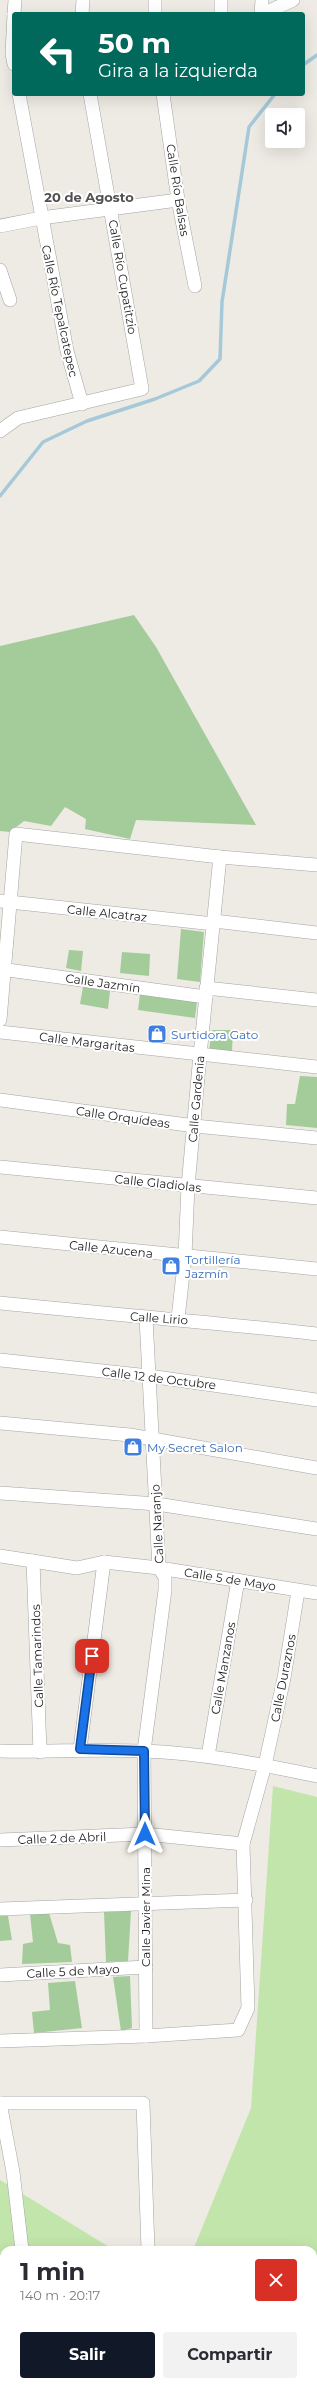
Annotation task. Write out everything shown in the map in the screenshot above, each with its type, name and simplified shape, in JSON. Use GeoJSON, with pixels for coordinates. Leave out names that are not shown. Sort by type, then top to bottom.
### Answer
{"type":"FeatureCollection","features":[{"type":"Feature","properties":{"kind":"street"},"geometry":{"type":"LineString","coordinates":[[14,12],[15,0]]}},
{"type":"Feature","properties":{"kind":"street"},"geometry":{"type":"LineString","coordinates":[[82,12],[83,0]]}},
{"type":"Feature","properties":{"kind":"street"},"geometry":{"type":"LineString","coordinates":[[155,0],[155,12]]}},
{"type":"Feature","properties":{"kind":"street"},"geometry":{"type":"LineString","coordinates":[[221,0],[221,12]]}},
{"type":"Feature","properties":{"kind":"street"},"geometry":{"type":"LineString","coordinates":[[262,0],[262,12]]}},
{"type":"Feature","properties":{"kind":"street"},"geometry":{"type":"LineString","coordinates":[[266,12],[293,0]]}},
{"type":"Feature","properties":{"kind":"street"},"geometry":{"type":"LineString","coordinates":[[10,57],[12,36]]}},
{"type":"Feature","properties":{"kind":"street","name":"Calle Río Tepalcatepec"},"geometry":{"type":"LineString","coordinates":[[19,96],[67,351],[82,404]]}},
{"type":"Feature","properties":{"kind":"street","name":"Calle Río Cupatitzio"},"geometry":{"type":"LineString","coordinates":[[82,404],[142,389],[112,210],[90,96]]}},
{"type":"Feature","properties":{"kind":"street","name":"Calle Río Balsas"},"geometry":{"type":"LineString","coordinates":[[163,96],[178,200],[195,286]]}},
{"type":"Feature","properties":{"kind":"street"},"geometry":{"type":"LineString","coordinates":[[0,226],[41,218],[112,210],[163,200],[178,200]]}},
{"type":"Feature","properties":{"kind":"street"},"geometry":{"type":"LineString","coordinates":[[0,270],[10,300]]}},
{"type":"Feature","properties":{"kind":"street"},"geometry":{"type":"LineString","coordinates":[[0,431],[18,418],[82,404]]}},
{"type":"Feature","properties":{"kind":"street"},"geometry":{"type":"LineString","coordinates":[[0,1020],[6,902],[16,834],[220,857],[317,865]]}},
{"type":"Feature","properties":{"kind":"street","name":"Calle Gardenia"},"geometry":{"type":"LineString","coordinates":[[178,1318],[185,1256],[188,1186],[220,857]]}},
{"type":"Feature","properties":{"kind":"street","name":"Calle Alcatraz"},"geometry":{"type":"LineString","coordinates":[[6,902],[317,933]]}},
{"type":"Feature","properties":{"kind":"street","name":"Calle Jazmín"},"geometry":{"type":"LineString","coordinates":[[3,969],[206,993],[317,1000]]}},
{"type":"Feature","properties":{"kind":"street","name":"Calle Margaritas"},"geometry":{"type":"LineString","coordinates":[[0,1032],[317,1067]]}},
{"type":"Feature","properties":{"kind":"street","name":"Calle Orquídeas"},"geometry":{"type":"LineString","coordinates":[[0,1100],[195,1126],[317,1138]]}},
{"type":"Feature","properties":{"kind":"street","name":"Calle Gladiolas"},"geometry":{"type":"LineString","coordinates":[[0,1167],[317,1198]]}},
{"type":"Feature","properties":{"kind":"street","name":"Calle Azucena"},"geometry":{"type":"LineString","coordinates":[[0,1237],[317,1269]]}},
{"type":"Feature","properties":{"kind":"street","name":"Calle Lirio"},"geometry":{"type":"LineString","coordinates":[[0,1303],[146,1318],[178,1318],[317,1334]]}},
{"type":"Feature","properties":{"kind":"street","name":"Calle Naranjo"},"geometry":{"type":"LineString","coordinates":[[144,1751],[165,1590],[165,1577],[159,1568],[157,1504],[150,1439],[146,1318]]}},
{"type":"Feature","properties":{"kind":"street","name":"Calle 12 de Octubre"},"geometry":{"type":"LineString","coordinates":[[0,1360],[149,1376],[317,1400]]}},
{"type":"Feature","properties":{"kind":"street"},"geometry":{"type":"LineString","coordinates":[[0,1423],[130,1434],[150,1439],[317,1468]]}},
{"type":"Feature","properties":{"kind":"street"},"geometry":{"type":"LineString","coordinates":[[0,1493],[157,1504],[317,1529]]}},
{"type":"Feature","properties":{"kind":"street","name":"Calle 5 de Mayo"},"geometry":{"type":"LineString","coordinates":[[0,1556],[77,1568],[104,1562],[159,1568],[317,1594]]}},
{"type":"Feature","properties":{"kind":"street","name":"Calle Tamarindos"},"geometry":{"type":"LineString","coordinates":[[33,1561],[40,1752]]}},
{"type":"Feature","properties":{"kind":"street"},"geometry":{"type":"LineString","coordinates":[[80,1749],[104,1562]]}},
{"type":"Feature","properties":{"kind":"street","name":"Calle Manzanos"},"geometry":{"type":"LineString","coordinates":[[208,1756],[238,1580]]}},
{"type":"Feature","properties":{"kind":"street","name":"Calle Duraznos"},"geometry":{"type":"LineString","coordinates":[[146,2036],[238,2030],[248,2008],[246,1900],[243,1844],[265,1765],[284,1678],[298,1591]]}},
{"type":"Feature","properties":{"kind":"street"},"geometry":{"type":"LineString","coordinates":[[0,1751],[40,1752],[80,1749],[144,1751],[208,1756],[265,1765],[317,1776]]}},
{"type":"Feature","properties":{"kind":"street","name":"Calle Javier Mina"},"geometry":{"type":"LineString","coordinates":[[144,1751],[146,2036]]}},
{"type":"Feature","properties":{"kind":"street","name":"Calle 2 de Abril"},"geometry":{"type":"LineString","coordinates":[[0,1840],[145,1834],[243,1844]]}},
{"type":"Feature","properties":{"kind":"street"},"geometry":{"type":"LineString","coordinates":[[0,1909],[246,1900]]}},
{"type":"Feature","properties":{"kind":"street","name":"Calle 5 de Mayo"},"geometry":{"type":"LineString","coordinates":[[0,1975],[146,1967]]}},
{"type":"Feature","properties":{"kind":"street"},"geometry":{"type":"LineString","coordinates":[[0,2041],[146,2036]]}},
{"type":"Feature","properties":{"kind":"street"},"geometry":{"type":"LineString","coordinates":[[21,2246],[6,2172],[0,2103],[143,2103],[148,2246]]}},
{"type":"Feature","properties":{"kind":"green space"},"geometry":{"type":"Polygon","coordinates":[[[134,615],[156,647],[256,825],[136,820],[130,839],[85,829],[86,819],[65,807],[51,826],[24,821],[10,832],[0,831],[0,646],[134,615]]]}},
{"type":"Feature","properties":{"kind":"green space"},"geometry":{"type":"Polygon","coordinates":[[[181,929],[204,932],[200,982],[177,979],[181,929]]]}},
{"type":"Feature","properties":{"kind":"green space"},"geometry":{"type":"Polygon","coordinates":[[[69,950],[83,951],[81,971],[66,968],[69,950]]]}},
{"type":"Feature","properties":{"kind":"green space"},"geometry":{"type":"Polygon","coordinates":[[[122,952],[150,954],[149,976],[120,973],[122,952]]]}},
{"type":"Feature","properties":{"kind":"green space"},"geometry":{"type":"Polygon","coordinates":[[[83,987],[110,991],[108,1009],[80,1004],[83,987]]]}},
{"type":"Feature","properties":{"kind":"green space"},"geometry":{"type":"Polygon","coordinates":[[[140,994],[197,1002],[195,1018],[138,1010],[140,994]]]}},
{"type":"Feature","properties":{"kind":"green space"},"geometry":{"type":"Polygon","coordinates":[[[212,1030],[233,1030],[232,1051],[209,1050],[212,1030]]]}},
{"type":"Feature","properties":{"kind":"green space"},"geometry":{"type":"Polygon","coordinates":[[[300,1076],[317,1077],[317,1128],[286,1125],[287,1104],[295,1104],[300,1076]]]}},
{"type":"Feature","properties":{"kind":"green space"},"geometry":{"type":"Polygon","coordinates":[[[273,1786],[317,1797],[317,2246],[195,2246],[251,2108],[273,1786]]]}},
{"type":"Feature","properties":{"kind":"green space"},"geometry":{"type":"Polygon","coordinates":[[[131,1911],[128,1961],[106,1962],[104,1912],[131,1911]]]}},
{"type":"Feature","properties":{"kind":"green space"},"geometry":{"type":"Polygon","coordinates":[[[49,1913],[58,1943],[70,1945],[72,1962],[22,1964],[23,1944],[33,1942],[30,1914],[49,1913]]]}},
{"type":"Feature","properties":{"kind":"green space"},"geometry":{"type":"Polygon","coordinates":[[[0,1916],[8,1916],[12,1940],[0,1941],[0,1916]]]}},
{"type":"Feature","properties":{"kind":"green space"},"geometry":{"type":"Polygon","coordinates":[[[130,1976],[132,2028],[121,2031],[113,1977],[130,1976]]]}},
{"type":"Feature","properties":{"kind":"green space"},"geometry":{"type":"Polygon","coordinates":[[[75,1981],[82,2028],[34,2033],[32,2012],[50,2010],[48,1983],[75,1981]]]}},
{"type":"Feature","properties":{"kind":"green space"},"geometry":{"type":"Polygon","coordinates":[[[0,2180],[107,2246],[0,2246],[0,2180]]]}},
{"type":"Feature","properties":{"kind":"waterway"},"geometry":{"type":"LineString","coordinates":[[305,64],[317,55]]}},
{"type":"Feature","properties":{"kind":"waterway"},"geometry":{"type":"LineString","coordinates":[[0,496],[43,442],[87,421],[155,399],[199,381],[220,359],[222,302],[249,127],[273,96]]}},
{"type":"Feature","properties":{"kind":"place","name":"Surtidora Gato"},"geometry":{"type":"Point","coordinates":[157,1034]}},
{"type":"Feature","properties":{"kind":"place","name":"Tortillería Jazmín"},"geometry":{"type":"Point","coordinates":[171,1266]}},
{"type":"Feature","properties":{"kind":"place","name":"My Secret Salon"},"geometry":{"type":"Point","coordinates":[133,1447]}},
{"type":"Feature","properties":{"kind":"district","name":"20 de Agosto"},"geometry":{"type":"Point","coordinates":[89,197]}},
{"type":"Feature","properties":{"kind":"route"},"geometry":{"type":"LineString","coordinates":[[92,1656],[80,1749],[144,1751],[145,1834]]}}]}
